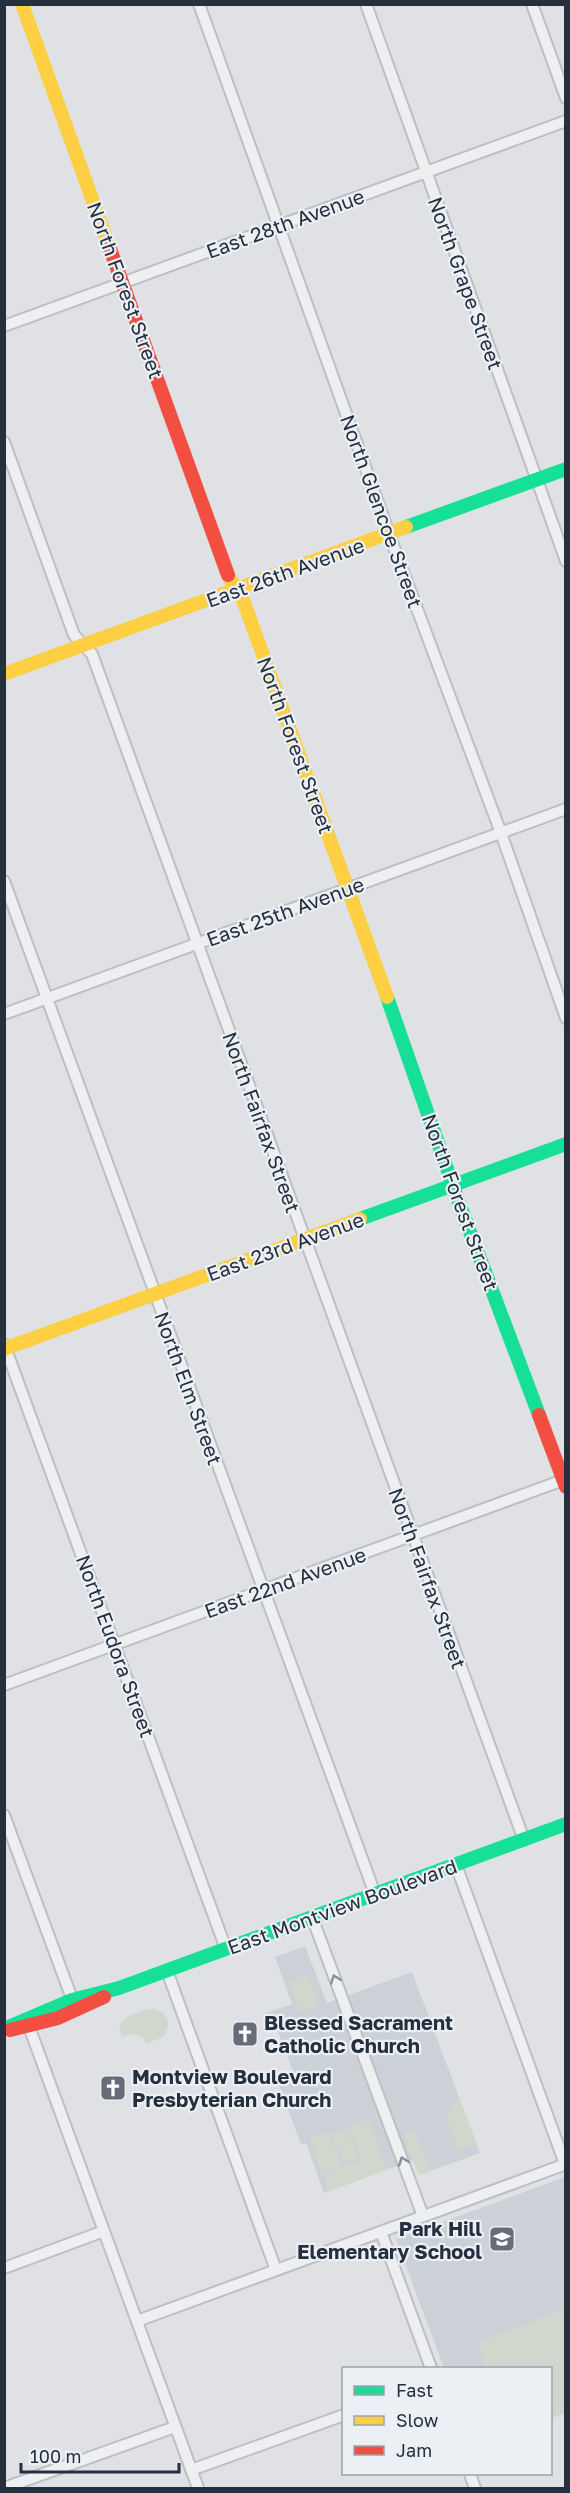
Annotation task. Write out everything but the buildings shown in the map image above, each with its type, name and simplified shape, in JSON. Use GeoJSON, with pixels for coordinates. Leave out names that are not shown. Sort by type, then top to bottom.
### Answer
{"type":"FeatureCollection","features":[{"type":"Feature","properties":{"kind":"street","name":"North Forest Street"},"geometry":{"type":"LineString","coordinates":[[22,4],[230,577],[246,606],[454,1184],[565,1482]]}},
{"type":"Feature","properties":{"kind":"street","name":"North Glencoe Street"},"geometry":{"type":"LineString","coordinates":[[199,4],[389,533],[501,833],[566,1018]]}},
{"type":"Feature","properties":{"kind":"street","name":"North Grape Street"},"geometry":{"type":"LineString","coordinates":[[366,4],[566,561]]}},
{"type":"Feature","properties":{"kind":"street"},"geometry":{"type":"LineString","coordinates":[[532,4],[566,98]]}},
{"type":"Feature","properties":{"kind":"street","name":"East 28th Avenue"},"geometry":{"type":"LineString","coordinates":[[4,326],[566,121]]}},
{"type":"Feature","properties":{"kind":"street","name":"North Fairfax Street"},"geometry":{"type":"LineString","coordinates":[[4,442],[74,635],[92,654],[303,1239],[524,1840]]}},
{"type":"Feature","properties":{"kind":"street","name":"East 26th Avenue"},"geometry":{"type":"LineString","coordinates":[[4,674],[566,469]]}},
{"type":"Feature","properties":{"kind":"street","name":"East 25th Avenue"},"geometry":{"type":"LineString","coordinates":[[4,1014],[566,809]]}},
{"type":"Feature","properties":{"kind":"street","name":"North Elm Street"},"geometry":{"type":"LineString","coordinates":[[4,880],[375,1894]]}},
{"type":"Feature","properties":{"kind":"street","name":"East 23rd Avenue"},"geometry":{"type":"LineString","coordinates":[[5,1347],[566,1144]]}},
{"type":"Feature","properties":{"kind":"street","name":"North Eudora Street"},"geometry":{"type":"LineString","coordinates":[[5,1347],[226,1948]]}},
{"type":"Feature","properties":{"kind":"street","name":"East 22nd Avenue"},"geometry":{"type":"LineString","coordinates":[[4,1685],[412,1535],[565,1482]]}},
{"type":"Feature","properties":{"kind":"street"},"geometry":{"type":"LineString","coordinates":[[4,1815],[74,2005]]}},
{"type":"Feature","properties":{"kind":"street","name":"East Montview Boulevard"},"geometry":{"type":"LineString","coordinates":[[4,2030],[566,1824]]}},
{"type":"Feature","properties":{"kind":"street"},"geometry":{"type":"LineString","coordinates":[[137,2321],[565,2164],[456,1865]]}},
{"type":"Feature","properties":{"kind":"street"},"geometry":{"type":"LineString","coordinates":[[312,1917],[423,2216]]}},
{"type":"Feature","properties":{"kind":"street"},"geometry":{"type":"LineString","coordinates":[[167,1971],[276,2270]]}},
{"type":"Feature","properties":{"kind":"street"},"geometry":{"type":"LineString","coordinates":[[28,2023],[198,2488]]}},
{"type":"Feature","properties":{"kind":"street"},"geometry":{"type":"LineString","coordinates":[[4,2268],[104,2231]]}},
{"type":"Feature","properties":{"kind":"street"},"geometry":{"type":"LineString","coordinates":[[381,2232],[431,2367]]}},
{"type":"Feature","properties":{"kind":"street"},"geometry":{"type":"LineString","coordinates":[[191,2470],[342,2416]]}},
{"type":"Feature","properties":{"kind":"street"},"geometry":{"type":"LineString","coordinates":[[4,2488],[175,2427]]}},
{"type":"Feature","properties":{"kind":"shaded area"},"geometry":{"type":"Polygon","coordinates":[[[305,1946],[327,2003],[412,1972],[480,2153],[419,2175],[413,2160],[324,2193],[306,2143],[301,2144],[276,2078],[293,2071],[277,2029],[272,2030],[266,2013],[292,2004],[275,1957],[305,1946]]]}},
{"type":"Feature","properties":{"kind":"shaded area"},"geometry":{"type":"Polygon","coordinates":[[[308,1974],[319,2005],[300,2012],[289,1982],[308,1974]]]}},
{"type":"Feature","properties":{"kind":"shaded area"},"geometry":{"type":"Polygon","coordinates":[[[148,2009],[159,2011],[166,2017],[168,2027],[163,2037],[146,2044],[140,2035],[122,2037],[119,2027],[125,2020],[148,2009]]]}},
{"type":"Feature","properties":{"kind":"shaded area"},"geometry":{"type":"Polygon","coordinates":[[[460,2100],[476,2144],[459,2151],[447,2118],[453,2103],[460,2100]]]}},
{"type":"Feature","properties":{"kind":"shaded area"},"geometry":{"type":"Polygon","coordinates":[[[369,2119],[387,2170],[329,2191],[323,2174],[361,2160],[349,2127],[369,2119]]]}},
{"type":"Feature","properties":{"kind":"shaded area"},"geometry":{"type":"Polygon","coordinates":[[[347,2129],[357,2157],[343,2162],[332,2135],[347,2129]]]}},
{"type":"Feature","properties":{"kind":"shaded area"},"geometry":{"type":"Polygon","coordinates":[[[413,2129],[431,2170],[419,2175],[403,2133],[413,2129]]]}},
{"type":"Feature","properties":{"kind":"shaded area"},"geometry":{"type":"Polygon","coordinates":[[[329,2132],[341,2166],[322,2172],[310,2138],[329,2132]]]}},
{"type":"Feature","properties":{"kind":"shaded area"},"geometry":{"type":"Polygon","coordinates":[[[565,2177],[565,2413],[552,2418],[552,2367],[444,2367],[396,2239],[565,2177]]]}},
{"type":"Feature","properties":{"kind":"shaded area"},"geometry":{"type":"Polygon","coordinates":[[[565,2309],[565,2410],[552,2416],[552,2367],[486,2367],[480,2347],[481,2341],[565,2309]]]}},
{"type":"Feature","properties":{"kind":"traffic: fast"},"geometry":{"type":"LineString","coordinates":[[406,527],[566,469]]}},
{"type":"Feature","properties":{"kind":"traffic: fast"},"geometry":{"type":"LineString","coordinates":[[387,997],[458,1200],[539,1415]]}},
{"type":"Feature","properties":{"kind":"traffic: fast"},"geometry":{"type":"LineString","coordinates":[[360,1219],[566,1144]]}},
{"type":"Feature","properties":{"kind":"traffic: fast"},"geometry":{"type":"LineString","coordinates":[[4,2029],[72,2000],[119,1988],[566,1824]]}},
{"type":"Feature","properties":{"kind":"traffic: slow"},"geometry":{"type":"LineString","coordinates":[[22,4],[109,246]]}},
{"type":"Feature","properties":{"kind":"traffic: slow"},"geometry":{"type":"LineString","coordinates":[[4,674],[406,527]]}},
{"type":"Feature","properties":{"kind":"traffic: slow"},"geometry":{"type":"LineString","coordinates":[[228,575],[243,600],[387,997]]}},
{"type":"Feature","properties":{"kind":"traffic: slow"},"geometry":{"type":"LineString","coordinates":[[4,1349],[360,1219]]}},
{"type":"Feature","properties":{"kind":"traffic: jam"},"geometry":{"type":"LineString","coordinates":[[109,246],[228,575]]}},
{"type":"Feature","properties":{"kind":"traffic: jam"},"geometry":{"type":"LineString","coordinates":[[539,1415],[566,1487]]}},
{"type":"Feature","properties":{"kind":"traffic: jam"},"geometry":{"type":"LineString","coordinates":[[10,2030],[58,2018],[104,1997]]}},
{"type":"Feature","properties":{"kind":"place","name":"Blessed Sacrament Catholic Church"},"geometry":{"type":"Point","coordinates":[245,2034]}},
{"type":"Feature","properties":{"kind":"place","name":"Montview Boulevard Presbyterian Church"},"geometry":{"type":"Point","coordinates":[113,2088]}},
{"type":"Feature","properties":{"kind":"place","name":"Park Hill Elementary School"},"geometry":{"type":"Point","coordinates":[502,2239]}}]}
